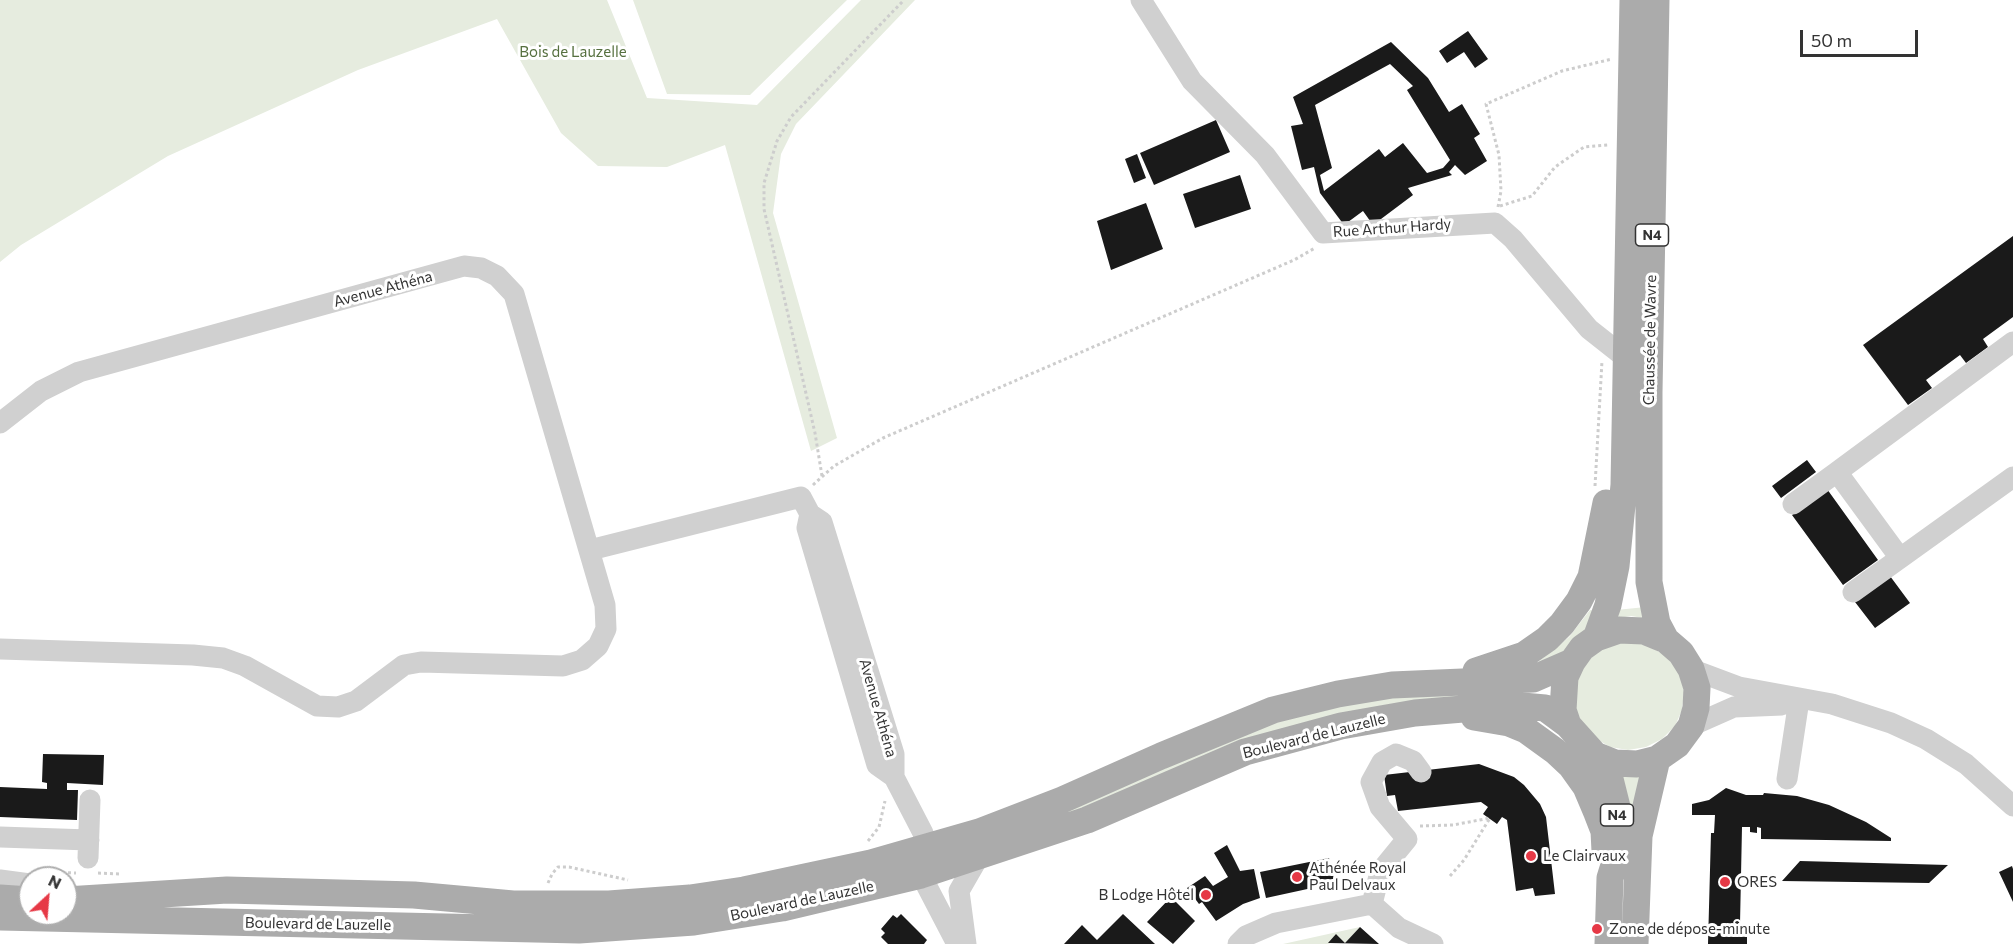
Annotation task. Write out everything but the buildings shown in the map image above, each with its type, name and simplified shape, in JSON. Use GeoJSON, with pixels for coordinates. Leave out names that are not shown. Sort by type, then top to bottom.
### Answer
{"type":"FeatureCollection","features":[{"type":"Feature","properties":{"kind":"main road","name":"Chaussée de Wavre"},"geometry":{"type":"LineString","coordinates":[[1596,638],[1608,605],[1621,521],[1627,365],[1633,0]]}},
{"type":"Feature","properties":{"kind":"main road","name":"Chaussée de Wavre"},"geometry":{"type":"LineString","coordinates":[[1656,0],[1649,392],[1649,582],[1657,622],[1666,640]]}},
{"type":"Feature","properties":{"kind":"main road"},"geometry":{"type":"LineString","coordinates":[[1437,681],[1493,667],[1524,655],[1547,639],[1579,601],[1598,554],[1610,477],[1614,396],[1627,365]]}},
{"type":"Feature","properties":{"kind":"main road","name":"Chaussée de Wavre"},"geometry":{"type":"LineString","coordinates":[[1568,725],[1562,693],[1572,662],[1582,648],[1596,638],[1619,630],[1644,631],[1666,640],[1681,653],[1691,669],[1697,688],[1696,708],[1690,726],[1677,746],[1657,759],[1636,764],[1615,763],[1595,755]]}},
{"type":"Feature","properties":{"kind":"main road","name":"Boulevard de Lauzelle"},"geometry":{"type":"LineString","coordinates":[[78,899],[189,891],[385,894],[513,904],[609,904],[690,898],[744,890],[815,876],[935,846],[1018,818],[1273,710],[1338,694],[1437,681],[1533,679],[1572,662]]}},
{"type":"Feature","properties":{"kind":"main road","name":"Boulevard de Lauzelle"},"geometry":{"type":"LineString","coordinates":[[0,917],[616,928],[740,915],[921,875],[978,858],[1087,820],[1245,752],[1341,726],[1469,706],[1528,705],[1553,712],[1568,725]]}},
{"type":"Feature","properties":{"kind":"main road"},"geometry":{"type":"LineString","coordinates":[[1414,713],[1486,717],[1509,723],[1526,730],[1555,751],[1586,787],[1598,813],[1604,831],[1605,862],[1610,878]]}},
{"type":"Feature","properties":{"kind":"main road","name":"N4"},"geometry":{"type":"LineString","coordinates":[[1568,725],[1595,755],[1610,780],[1617,807],[1615,862],[1610,878],[1608,944]]}},
{"type":"Feature","properties":{"kind":"main road","name":"N4"},"geometry":{"type":"LineString","coordinates":[[1635,944],[1639,836],[1657,759]]}},
{"type":"Feature","properties":{"kind":"main road"},"geometry":{"type":"LineString","coordinates":[[921,875],[935,846]]}},
{"type":"Feature","properties":{"kind":"main road"},"geometry":{"type":"LineString","coordinates":[[0,898],[18,899]]}},
{"type":"Feature","properties":{"kind":"street","name":"Rue Arthur Hardy"},"geometry":{"type":"LineString","coordinates":[[1141,0],[1192,81],[1265,155],[1323,233],[1497,215]]}},
{"type":"Feature","properties":{"kind":"street"},"geometry":{"type":"LineString","coordinates":[[1497,215],[1513,238],[1589,329],[1627,365]]}},
{"type":"Feature","properties":{"kind":"street","name":"Avenue Athéna"},"geometry":{"type":"LineString","coordinates":[[0,423],[41,391],[79,372],[464,266],[481,268],[497,276],[514,294],[590,550],[605,605],[606,629],[598,646],[582,660],[563,666],[421,662],[404,665],[356,701],[338,707],[317,706],[245,666],[223,658],[194,654],[0,649]]}},
{"type":"Feature","properties":{"kind":"street"},"geometry":{"type":"LineString","coordinates":[[1793,504],[2013,342]]}},
{"type":"Feature","properties":{"kind":"street"},"geometry":{"type":"LineString","coordinates":[[1837,472],[1900,558]]}},
{"type":"Feature","properties":{"kind":"street"},"geometry":{"type":"LineString","coordinates":[[1854,592],[2013,477]]}},
{"type":"Feature","properties":{"kind":"street","name":"Avenue Athéna"},"geometry":{"type":"LineString","coordinates":[[590,550],[801,497],[810,514],[822,522],[894,754],[894,777]]}},
{"type":"Feature","properties":{"kind":"street"},"geometry":{"type":"LineString","coordinates":[[1691,669],[1739,687],[1791,695],[1799,700],[1855,710],[1926,739],[1966,764],[2013,806]]}},
{"type":"Feature","properties":{"kind":"street"},"geometry":{"type":"LineString","coordinates":[[1690,726],[1734,707],[1790,705],[1799,700]]}},
{"type":"Feature","properties":{"kind":"street"},"geometry":{"type":"LineString","coordinates":[[1787,779],[1799,700]]}},
{"type":"Feature","properties":{"kind":"street"},"geometry":{"type":"LineString","coordinates":[[1372,904],[1380,872],[1407,839],[1380,807],[1371,782],[1382,762],[1396,754],[1413,761],[1422,772]]}},
{"type":"Feature","properties":{"kind":"street"},"geometry":{"type":"LineString","coordinates":[[894,777],[923,833],[935,846]]}},
{"type":"Feature","properties":{"kind":"street"},"geometry":{"type":"LineString","coordinates":[[0,837],[88,849],[90,800]]}},
{"type":"Feature","properties":{"kind":"street"},"geometry":{"type":"LineString","coordinates":[[966,944],[959,891],[978,858]]}},
{"type":"Feature","properties":{"kind":"street"},"geometry":{"type":"LineString","coordinates":[[921,875],[957,944]]}},
{"type":"Feature","properties":{"kind":"street"},"geometry":{"type":"LineString","coordinates":[[0,880],[18,882]]}},
{"type":"Feature","properties":{"kind":"street"},"geometry":{"type":"LineString","coordinates":[[78,889],[102,890],[165,886],[189,891]]}},
{"type":"Feature","properties":{"kind":"street"},"geometry":{"type":"LineString","coordinates":[[1238,944],[1246,936],[1276,923],[1372,904]]}},
{"type":"Feature","properties":{"kind":"street"},"geometry":{"type":"LineString","coordinates":[[1372,904],[1399,928],[1433,944]]}},
{"type":"Feature","properties":{"kind":"path"},"geometry":{"type":"LineString","coordinates":[[904,0],[826,78],[791,117],[777,141],[764,183],[764,209],[815,434],[822,476],[858,451],[883,438],[1294,260],[1316,247],[1323,233]]}},
{"type":"Feature","properties":{"kind":"path"},"geometry":{"type":"LineString","coordinates":[[1497,215],[1501,191],[1498,155],[1486,105],[1562,71],[1595,61],[1632,58]]}},
{"type":"Feature","properties":{"kind":"path"},"geometry":{"type":"LineString","coordinates":[[1497,215],[1532,196],[1555,167],[1584,147],[1608,145]]}},
{"type":"Feature","properties":{"kind":"path"},"geometry":{"type":"LineString","coordinates":[[864,843],[879,827],[894,777]]}},
{"type":"Feature","properties":{"kind":"path"},"geometry":{"type":"LineString","coordinates":[[1398,830],[1420,826],[1453,825],[1490,818],[1450,876]]}},
{"type":"Feature","properties":{"kind":"path"},"geometry":{"type":"LineString","coordinates":[[548,883],[558,867],[568,867],[631,881]]}},
{"type":"Feature","properties":{"kind":"green space","name":"Bois de Lauzelle"},"geometry":{"type":"Polygon","coordinates":[[[0,0],[607,0],[647,98],[757,105],[861,0],[915,0],[796,124],[781,154],[773,213],[837,438],[811,451],[725,145],[667,167],[598,166],[561,133],[497,19],[358,70],[168,156],[21,245],[0,262],[0,0]]]}},
{"type":"Feature","properties":{"kind":"green space"},"geometry":{"type":"Polygon","coordinates":[[[633,0],[847,0],[750,95],[667,94],[633,0]]]}},
{"type":"Feature","properties":{"kind":"green space"},"geometry":{"type":"Polygon","coordinates":[[[1646,607],[1649,619],[1631,616],[1614,619],[1616,610],[1646,607]]]}},
{"type":"Feature","properties":{"kind":"green space"},"geometry":{"type":"Polygon","coordinates":[[[1590,610],[1596,611],[1591,623],[1560,658],[1532,667],[1569,637],[1590,610]]]}},
{"type":"Feature","properties":{"kind":"green space"},"geometry":{"type":"Polygon","coordinates":[[[1639,640],[1671,659],[1680,674],[1684,692],[1682,710],[1675,726],[1662,739],[1646,747],[1628,750],[1610,747],[1595,738],[1582,725],[1575,708],[1577,673],[1602,645],[1639,640]]]}},
{"type":"Feature","properties":{"kind":"green space"},"geometry":{"type":"Polygon","coordinates":[[[1464,687],[1467,701],[1117,797],[961,852],[1193,748],[1338,703],[1464,687]]]}},
{"type":"Feature","properties":{"kind":"green space"},"geometry":{"type":"Polygon","coordinates":[[[1614,772],[1640,775],[1633,808],[1621,806],[1614,772]]]}},
{"type":"Feature","properties":{"kind":"green space"},"geometry":{"type":"Polygon","coordinates":[[[1360,927],[1345,943],[1336,934],[1329,944],[1283,944],[1360,927]]]}},
{"type":"Feature","properties":{"kind":"place","name":"Le Clairvaux"},"geometry":{"type":"Point","coordinates":[1531,856]}},
{"type":"Feature","properties":{"kind":"place","name":"Athénée Royal Paul Delvaux"},"geometry":{"type":"Point","coordinates":[1297,877]}},
{"type":"Feature","properties":{"kind":"place","name":"ORES"},"geometry":{"type":"Point","coordinates":[1725,882]}},
{"type":"Feature","properties":{"kind":"place","name":"B Lodge Hôtel"},"geometry":{"type":"Point","coordinates":[1206,895]}},
{"type":"Feature","properties":{"kind":"place","name":"Zone de dépose-minute"},"geometry":{"type":"Point","coordinates":[1597,929]}}]}
